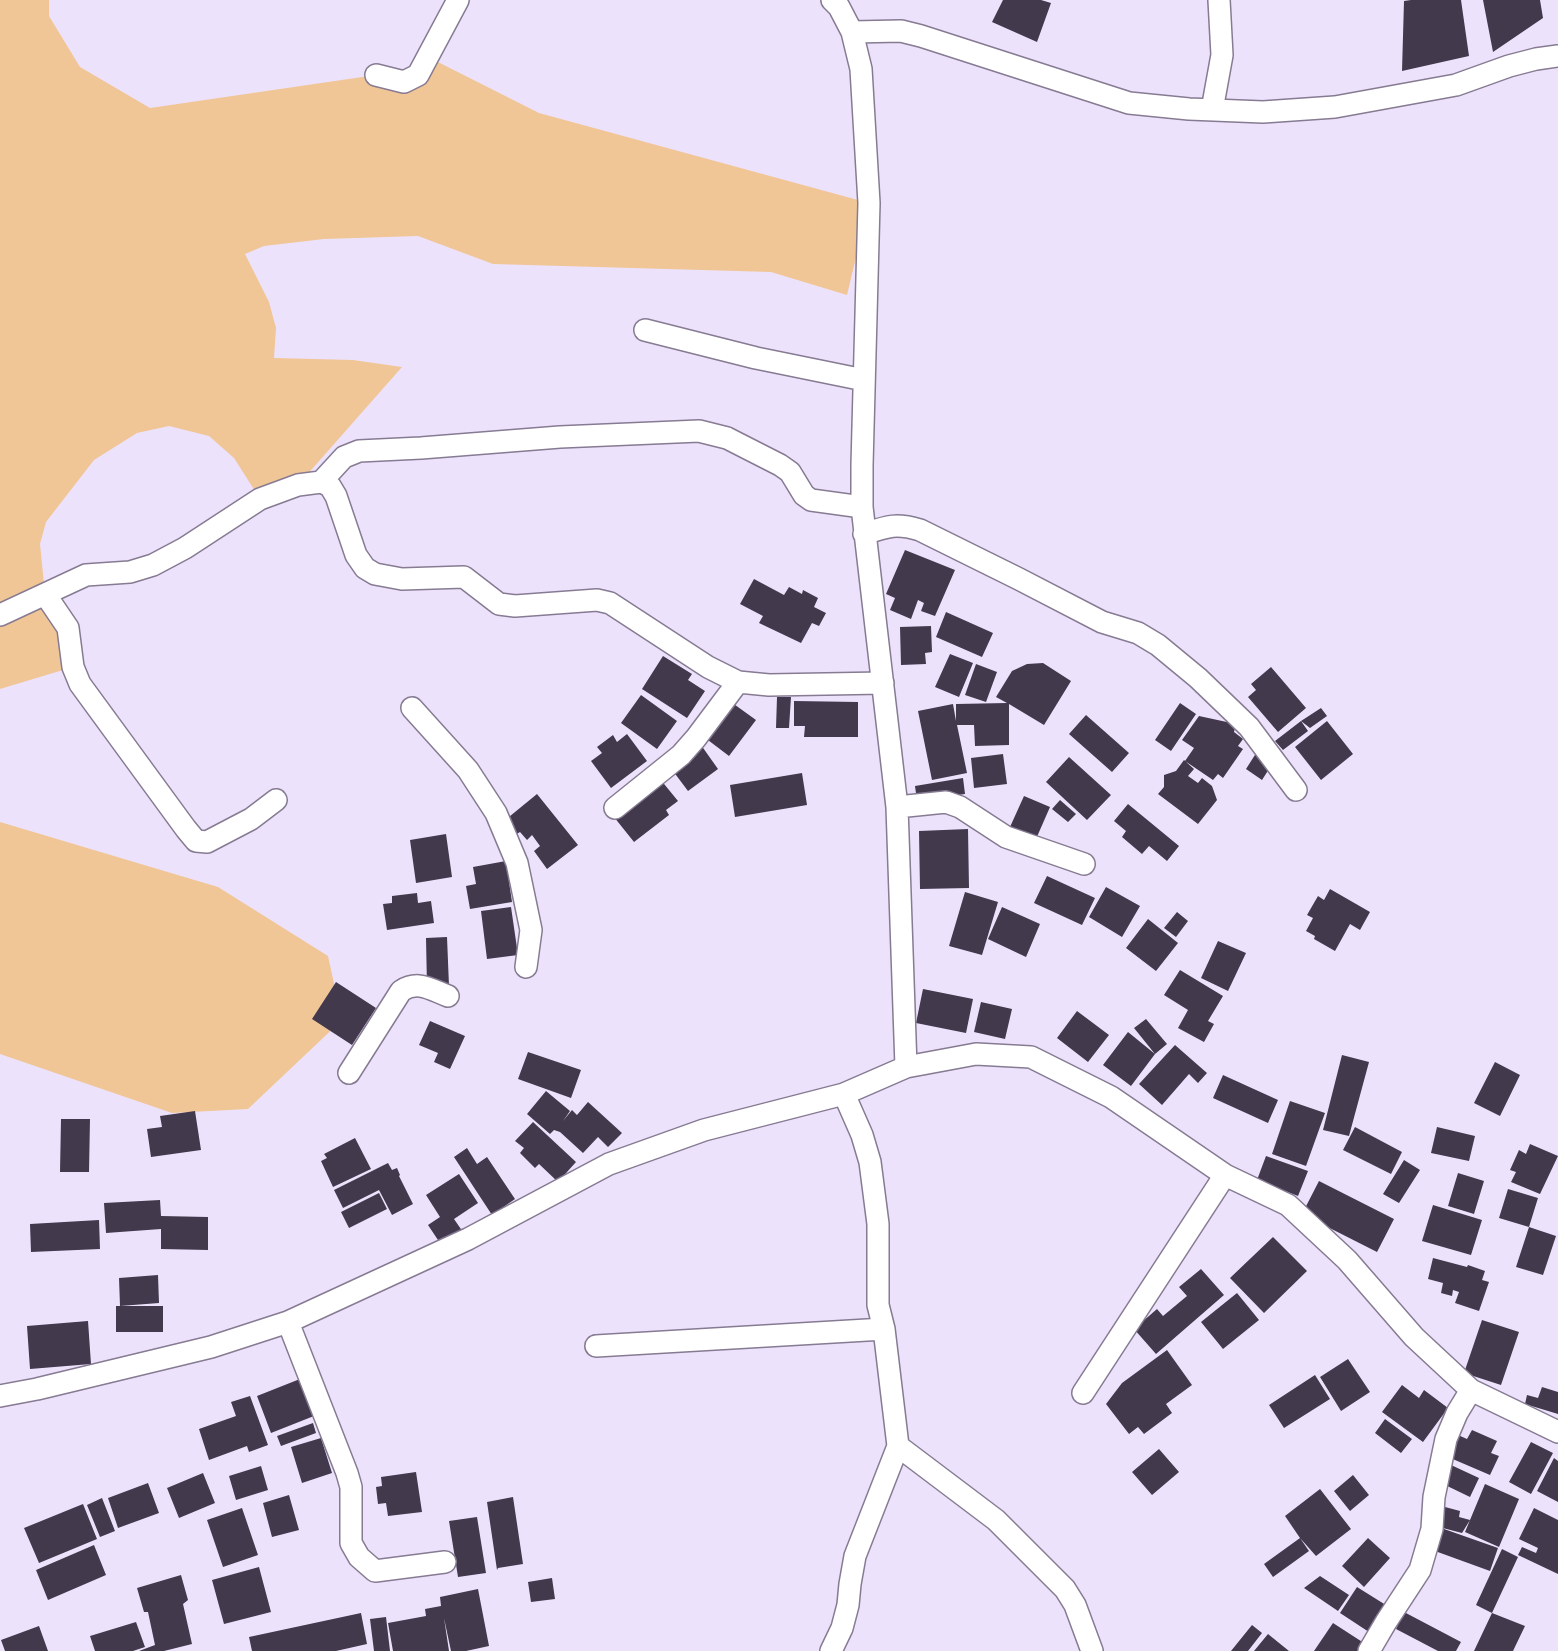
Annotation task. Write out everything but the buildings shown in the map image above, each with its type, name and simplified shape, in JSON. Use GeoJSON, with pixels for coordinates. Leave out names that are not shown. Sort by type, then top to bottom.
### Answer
{"type":"FeatureCollection","features":[{"type":"Feature","properties":{"kind":"street"},"geometry":{"type":"LineString","coordinates":[[376,75],[404,82],[418,75],[458,0]]}},
{"type":"Feature","properties":{"kind":"street"},"geometry":{"type":"LineString","coordinates":[[832,0],[839,7],[852,32],[860,69],[870,203],[862,508],[896,807],[906,1067]]}},
{"type":"Feature","properties":{"kind":"street"},"geometry":{"type":"LineString","coordinates":[[1212,110],[1222,55],[1219,0]]}},
{"type":"Feature","properties":{"kind":"street"},"geometry":{"type":"LineString","coordinates":[[852,32],[901,31],[921,36],[1129,103],[1263,112],[1335,107],[1456,85],[1509,66],[1558,56]]}},
{"type":"Feature","properties":{"kind":"street"},"geometry":{"type":"LineString","coordinates":[[645,330],[756,358],[864,380]]}},
{"type":"Feature","properties":{"kind":"street"},"geometry":{"type":"LineString","coordinates":[[320,482],[344,457],[358,451],[421,448],[560,436],[699,431],[727,438],[780,465],[790,472],[804,495],[811,500],[862,508]]}},
{"type":"Feature","properties":{"kind":"street"},"geometry":{"type":"LineString","coordinates":[[0,616],[86,575],[102,572],[130,572],[153,565],[185,548],[260,499],[298,485],[320,482],[330,486],[336,496],[356,554],[365,568],[375,574],[402,579],[464,577],[499,604],[515,606],[596,600],[610,603],[708,667],[738,682],[769,685],[883,683]]}},
{"type":"Feature","properties":{"kind":"street"},"geometry":{"type":"LineString","coordinates":[[864,534],[889,526],[905,526],[920,530],[1102,622],[1138,633],[1158,645],[1198,678],[1249,727],[1296,790]]}},
{"type":"Feature","properties":{"kind":"street"},"geometry":{"type":"LineString","coordinates":[[46,594],[68,628],[73,667],[80,684],[196,841],[207,842],[216,838],[251,819],[276,800]]}},
{"type":"Feature","properties":{"kind":"street"},"geometry":{"type":"LineString","coordinates":[[615,808],[681,755],[738,682]]}},
{"type":"Feature","properties":{"kind":"street"},"geometry":{"type":"LineString","coordinates":[[412,708],[468,770],[496,813],[517,863],[531,930],[526,967]]}},
{"type":"Feature","properties":{"kind":"street"},"geometry":{"type":"LineString","coordinates":[[896,807],[946,802],[960,807],[1006,837],[1084,864]]}},
{"type":"Feature","properties":{"kind":"street"},"geometry":{"type":"LineString","coordinates":[[349,1073],[401,991],[409,986],[418,985],[448,996]]}},
{"type":"Feature","properties":{"kind":"street"},"geometry":{"type":"LineString","coordinates":[[0,1396],[47,1387],[212,1347],[288,1322],[468,1239],[609,1164],[704,1130],[844,1094],[906,1067],[976,1054],[1031,1057],[1110,1097],[1224,1175],[1288,1205],[1347,1260],[1414,1337],[1471,1390],[1558,1432]]}},
{"type":"Feature","properties":{"kind":"street"},"geometry":{"type":"LineString","coordinates":[[831,1651],[842,1628],[848,1605],[855,1556],[898,1446],[884,1329],[878,1305],[878,1224],[870,1162],[862,1135],[844,1094]]}},
{"type":"Feature","properties":{"kind":"street"},"geometry":{"type":"LineString","coordinates":[[1083,1393],[1224,1175]]}},
{"type":"Feature","properties":{"kind":"street"},"geometry":{"type":"LineString","coordinates":[[288,1322],[348,1472],[351,1486],[351,1543],[359,1557],[375,1571],[445,1562]]}},
{"type":"Feature","properties":{"kind":"street"},"geometry":{"type":"LineString","coordinates":[[596,1346],[884,1329]]}},
{"type":"Feature","properties":{"kind":"street"},"geometry":{"type":"LineString","coordinates":[[1369,1651],[1420,1570],[1432,1529],[1434,1497],[1446,1439],[1457,1413],[1471,1390]]}},
{"type":"Feature","properties":{"kind":"street"},"geometry":{"type":"LineString","coordinates":[[898,1446],[996,1520],[1065,1589],[1075,1606],[1092,1651]]}},
{"type":"Feature","properties":{"kind":"shaded area"},"geometry":{"type":"Polygon","coordinates":[[[0,0],[49,0],[49,16],[80,67],[150,108],[376,75],[404,82],[428,57],[539,113],[869,203],[847,295],[771,272],[493,264],[418,236],[324,239],[264,246],[245,254],[269,302],[276,328],[274,358],[353,360],[402,367],[298,485],[260,499],[234,458],[209,436],[169,426],[137,433],[94,460],[46,522],[40,544],[45,594],[73,667],[0,689],[0,0]]]}},
{"type":"Feature","properties":{"kind":"shaded area"},"geometry":{"type":"Polygon","coordinates":[[[0,822],[218,887],[328,956],[342,1020],[248,1109],[172,1113],[0,1054],[0,822]]]}}]}
